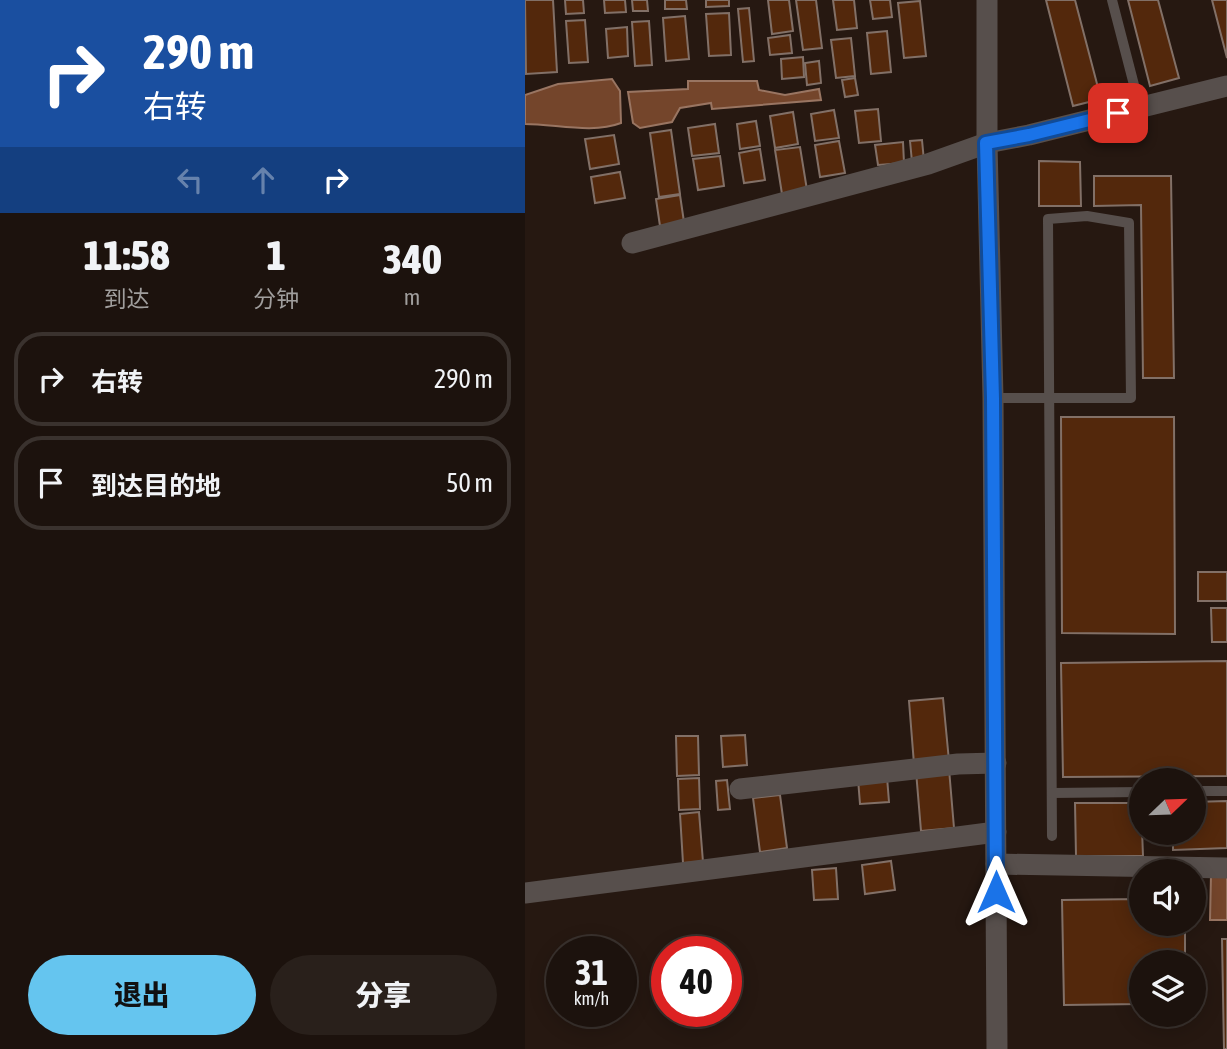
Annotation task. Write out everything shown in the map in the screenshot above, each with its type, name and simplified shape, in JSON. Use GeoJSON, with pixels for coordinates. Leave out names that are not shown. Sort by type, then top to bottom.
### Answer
{"type":"FeatureCollection","features":[{"type":"Feature","properties":{"kind":"street"},"geometry":{"type":"LineString","coordinates":[[987,0],[986,143],[993,398],[997,1049]]}},
{"type":"Feature","properties":{"kind":"street"},"geometry":{"type":"LineString","coordinates":[[632,243],[928,164],[986,143],[1029,135],[1227,86]]}},
{"type":"Feature","properties":{"kind":"street"},"geometry":{"type":"LineString","coordinates":[[740,789],[958,764],[996,763]]}},
{"type":"Feature","properties":{"kind":"street"},"geometry":{"type":"LineString","coordinates":[[525,893],[996,832]]}},
{"type":"Feature","properties":{"kind":"street"},"geometry":{"type":"LineString","coordinates":[[996,864],[1227,867]]}},
{"type":"Feature","properties":{"kind":"lane"},"geometry":{"type":"LineString","coordinates":[[1112,0],[1140,107]]}},
{"type":"Feature","properties":{"kind":"lane"},"geometry":{"type":"LineString","coordinates":[[993,398],[1048,399],[1131,398],[1129,223],[1087,216],[1048,219],[1048,399],[1052,836]]}},
{"type":"Feature","properties":{"kind":"lane"},"geometry":{"type":"LineString","coordinates":[[1206,791],[1227,791]]}},
{"type":"Feature","properties":{"kind":"lane"},"geometry":{"type":"LineString","coordinates":[[1052,793],[1129,792]]}},
{"type":"Feature","properties":{"kind":"shaded area"},"geometry":{"type":"Polygon","coordinates":[[[612,79],[620,91],[621,123],[598,128],[525,124],[525,95],[558,84],[612,79]]]}},
{"type":"Feature","properties":{"kind":"shaded area"},"geometry":{"type":"Polygon","coordinates":[[[688,81],[757,81],[759,90],[785,95],[819,89],[821,100],[712,109],[711,103],[680,108],[672,122],[640,128],[633,123],[628,92],[688,89],[688,81]]]}},
{"type":"Feature","properties":{"kind":"shaded area"},"geometry":{"type":"Polygon","coordinates":[[[1211,875],[1227,876],[1227,920],[1210,920],[1211,875]]]}},
{"type":"Feature","properties":{"kind":"building"},"geometry":{"type":"Polygon","coordinates":[[[525,0],[553,0],[557,72],[526,74],[525,0]]]}},
{"type":"Feature","properties":{"kind":"building"},"geometry":{"type":"Polygon","coordinates":[[[565,0],[583,0],[584,13],[566,14],[565,0]]]}},
{"type":"Feature","properties":{"kind":"building"},"geometry":{"type":"Polygon","coordinates":[[[604,0],[625,0],[626,12],[605,13],[604,0]]]}},
{"type":"Feature","properties":{"kind":"building"},"geometry":{"type":"Polygon","coordinates":[[[632,0],[647,0],[648,11],[633,11],[632,0]]]}},
{"type":"Feature","properties":{"kind":"building"},"geometry":{"type":"Polygon","coordinates":[[[665,0],[686,0],[687,9],[665,9],[665,0]]]}},
{"type":"Feature","properties":{"kind":"building"},"geometry":{"type":"Polygon","coordinates":[[[706,0],[729,0],[729,6],[706,7],[706,0]]]}},
{"type":"Feature","properties":{"kind":"building"},"geometry":{"type":"Polygon","coordinates":[[[768,0],[789,0],[793,31],[772,34],[768,0]]]}},
{"type":"Feature","properties":{"kind":"building"},"geometry":{"type":"Polygon","coordinates":[[[796,0],[816,0],[822,48],[803,50],[796,0]]]}},
{"type":"Feature","properties":{"kind":"building"},"geometry":{"type":"Polygon","coordinates":[[[833,0],[854,0],[857,28],[837,30],[833,0]]]}},
{"type":"Feature","properties":{"kind":"building"},"geometry":{"type":"Polygon","coordinates":[[[870,0],[890,0],[892,17],[873,19],[870,0]]]}},
{"type":"Feature","properties":{"kind":"building"},"geometry":{"type":"Polygon","coordinates":[[[1046,0],[1075,0],[1101,99],[1073,106],[1046,0]]]}},
{"type":"Feature","properties":{"kind":"building"},"geometry":{"type":"Polygon","coordinates":[[[1128,0],[1158,0],[1179,78],[1150,86],[1128,0]]]}},
{"type":"Feature","properties":{"kind":"building"},"geometry":{"type":"Polygon","coordinates":[[[1212,0],[1227,0],[1227,58],[1212,0]]]}},
{"type":"Feature","properties":{"kind":"building"},"geometry":{"type":"Polygon","coordinates":[[[920,1],[926,56],[904,58],[898,3],[920,1]]]}},
{"type":"Feature","properties":{"kind":"building"},"geometry":{"type":"Polygon","coordinates":[[[749,8],[754,61],[743,62],[738,9],[749,8]]]}},
{"type":"Feature","properties":{"kind":"building"},"geometry":{"type":"Polygon","coordinates":[[[729,13],[731,55],[709,56],[706,14],[729,13]]]}},
{"type":"Feature","properties":{"kind":"building"},"geometry":{"type":"Polygon","coordinates":[[[685,16],[689,59],[666,61],[663,18],[685,16]]]}},
{"type":"Feature","properties":{"kind":"building"},"geometry":{"type":"Polygon","coordinates":[[[585,20],[588,62],[569,63],[566,21],[585,20]]]}},
{"type":"Feature","properties":{"kind":"building"},"geometry":{"type":"Polygon","coordinates":[[[649,21],[652,65],[635,66],[632,22],[649,21]]]}},
{"type":"Feature","properties":{"kind":"building"},"geometry":{"type":"Polygon","coordinates":[[[627,27],[628,56],[608,58],[606,29],[627,27]]]}},
{"type":"Feature","properties":{"kind":"building"},"geometry":{"type":"Polygon","coordinates":[[[887,31],[891,72],[871,74],[867,33],[887,31]]]}},
{"type":"Feature","properties":{"kind":"building"},"geometry":{"type":"Polygon","coordinates":[[[790,35],[792,53],[770,55],[768,38],[790,35]]]}},
{"type":"Feature","properties":{"kind":"building"},"geometry":{"type":"Polygon","coordinates":[[[851,38],[855,76],[836,78],[831,40],[851,38]]]}},
{"type":"Feature","properties":{"kind":"building"},"geometry":{"type":"Polygon","coordinates":[[[803,57],[804,77],[782,79],[781,59],[803,57]]]}},
{"type":"Feature","properties":{"kind":"building"},"geometry":{"type":"Polygon","coordinates":[[[819,61],[821,83],[807,85],[805,63],[819,61]]]}},
{"type":"Feature","properties":{"kind":"building"},"geometry":{"type":"Polygon","coordinates":[[[855,78],[858,95],[845,97],[842,80],[855,78]]]}},
{"type":"Feature","properties":{"kind":"building"},"geometry":{"type":"Polygon","coordinates":[[[878,109],[881,141],[859,143],[855,111],[878,109]]]}},
{"type":"Feature","properties":{"kind":"building"},"geometry":{"type":"Polygon","coordinates":[[[834,110],[839,138],[815,141],[811,114],[834,110]]]}},
{"type":"Feature","properties":{"kind":"building"},"geometry":{"type":"Polygon","coordinates":[[[793,112],[798,144],[775,148],[770,116],[793,112]]]}},
{"type":"Feature","properties":{"kind":"building"},"geometry":{"type":"Polygon","coordinates":[[[756,121],[760,146],[740,149],[737,124],[756,121]]]}},
{"type":"Feature","properties":{"kind":"building"},"geometry":{"type":"Polygon","coordinates":[[[715,124],[719,153],[692,156],[688,128],[715,124]]]}},
{"type":"Feature","properties":{"kind":"building"},"geometry":{"type":"Polygon","coordinates":[[[671,130],[680,194],[659,197],[650,133],[671,130]]]}},
{"type":"Feature","properties":{"kind":"building"},"geometry":{"type":"Polygon","coordinates":[[[614,135],[619,164],[590,169],[585,139],[614,135]]]}},
{"type":"Feature","properties":{"kind":"building"},"geometry":{"type":"Polygon","coordinates":[[[922,140],[924,161],[912,162],[910,141],[922,140]]]}},
{"type":"Feature","properties":{"kind":"building"},"geometry":{"type":"Polygon","coordinates":[[[839,141],[845,173],[820,177],[815,145],[839,141]]]}},
{"type":"Feature","properties":{"kind":"building"},"geometry":{"type":"Polygon","coordinates":[[[903,142],[904,163],[878,165],[875,145],[903,142]]]}},
{"type":"Feature","properties":{"kind":"building"},"geometry":{"type":"Polygon","coordinates":[[[800,147],[807,190],[782,194],[775,150],[800,147]]]}},
{"type":"Feature","properties":{"kind":"building"},"geometry":{"type":"Polygon","coordinates":[[[760,149],[765,180],[744,183],[739,153],[760,149]]]}},
{"type":"Feature","properties":{"kind":"building"},"geometry":{"type":"Polygon","coordinates":[[[720,156],[724,186],[698,190],[693,159],[720,156]]]}},
{"type":"Feature","properties":{"kind":"building"},"geometry":{"type":"Polygon","coordinates":[[[1039,161],[1080,162],[1081,206],[1039,206],[1039,161]]]}},
{"type":"Feature","properties":{"kind":"building"},"geometry":{"type":"Polygon","coordinates":[[[620,172],[625,198],[595,203],[591,177],[620,172]]]}},
{"type":"Feature","properties":{"kind":"building"},"geometry":{"type":"Polygon","coordinates":[[[1094,176],[1171,176],[1174,378],[1143,378],[1141,205],[1094,206],[1094,176]]]}},
{"type":"Feature","properties":{"kind":"building"},"geometry":{"type":"Polygon","coordinates":[[[680,195],[684,222],[660,226],[656,199],[680,195]]]}},
{"type":"Feature","properties":{"kind":"building"},"geometry":{"type":"Polygon","coordinates":[[[1061,417],[1174,417],[1175,634],[1062,633],[1061,417]]]}},
{"type":"Feature","properties":{"kind":"building"},"geometry":{"type":"Polygon","coordinates":[[[1198,572],[1227,572],[1227,601],[1198,601],[1198,572]]]}},
{"type":"Feature","properties":{"kind":"building"},"geometry":{"type":"Polygon","coordinates":[[[1211,608],[1227,608],[1227,642],[1212,642],[1211,608]]]}},
{"type":"Feature","properties":{"kind":"building"},"geometry":{"type":"Polygon","coordinates":[[[1227,661],[1227,776],[1206,776],[1206,768],[1129,768],[1129,777],[1063,777],[1061,663],[1227,661]]]}},
{"type":"Feature","properties":{"kind":"building"},"geometry":{"type":"Polygon","coordinates":[[[943,698],[949,761],[914,764],[909,701],[943,698]]]}},
{"type":"Feature","properties":{"kind":"building"},"geometry":{"type":"Polygon","coordinates":[[[745,735],[747,765],[723,767],[721,736],[745,735]]]}},
{"type":"Feature","properties":{"kind":"building"},"geometry":{"type":"Polygon","coordinates":[[[676,736],[698,736],[699,775],[677,776],[676,736]]]}},
{"type":"Feature","properties":{"kind":"building"},"geometry":{"type":"Polygon","coordinates":[[[949,769],[954,828],[921,831],[916,771],[949,769]]]}},
{"type":"Feature","properties":{"kind":"building"},"geometry":{"type":"Polygon","coordinates":[[[887,777],[889,802],[860,804],[858,779],[887,777]]]}},
{"type":"Feature","properties":{"kind":"building"},"geometry":{"type":"Polygon","coordinates":[[[699,778],[700,809],[679,810],[678,779],[699,778]]]}},
{"type":"Feature","properties":{"kind":"building"},"geometry":{"type":"Polygon","coordinates":[[[727,780],[730,809],[718,810],[716,781],[727,780]]]}},
{"type":"Feature","properties":{"kind":"building"},"geometry":{"type":"Polygon","coordinates":[[[780,795],[787,848],[760,852],[753,798],[780,795]]]}},
{"type":"Feature","properties":{"kind":"building"},"geometry":{"type":"Polygon","coordinates":[[[1227,801],[1227,848],[1173,850],[1173,845],[1206,845],[1206,802],[1227,801]]]}},
{"type":"Feature","properties":{"kind":"building"},"geometry":{"type":"Polygon","coordinates":[[[1075,803],[1129,803],[1129,845],[1143,845],[1143,856],[1076,856],[1075,803]]]}},
{"type":"Feature","properties":{"kind":"building"},"geometry":{"type":"Polygon","coordinates":[[[699,812],[703,862],[683,863],[680,814],[699,812]]]}},
{"type":"Feature","properties":{"kind":"building"},"geometry":{"type":"Polygon","coordinates":[[[891,861],[895,890],[865,894],[862,865],[891,861]]]}},
{"type":"Feature","properties":{"kind":"building"},"geometry":{"type":"Polygon","coordinates":[[[836,868],[838,899],[814,900],[812,870],[836,868]]]}},
{"type":"Feature","properties":{"kind":"building"},"geometry":{"type":"Polygon","coordinates":[[[1129,899],[1129,936],[1185,936],[1185,950],[1129,950],[1129,1004],[1064,1005],[1062,900],[1129,899]]]}},
{"type":"Feature","properties":{"kind":"building"},"geometry":{"type":"Polygon","coordinates":[[[1222,939],[1227,939],[1227,1049],[1224,1049],[1222,939]]]}},
{"type":"Feature","properties":{"kind":"route"},"geometry":{"type":"LineString","coordinates":[[996,892],[993,398],[986,143],[1118,113]]}}]}
